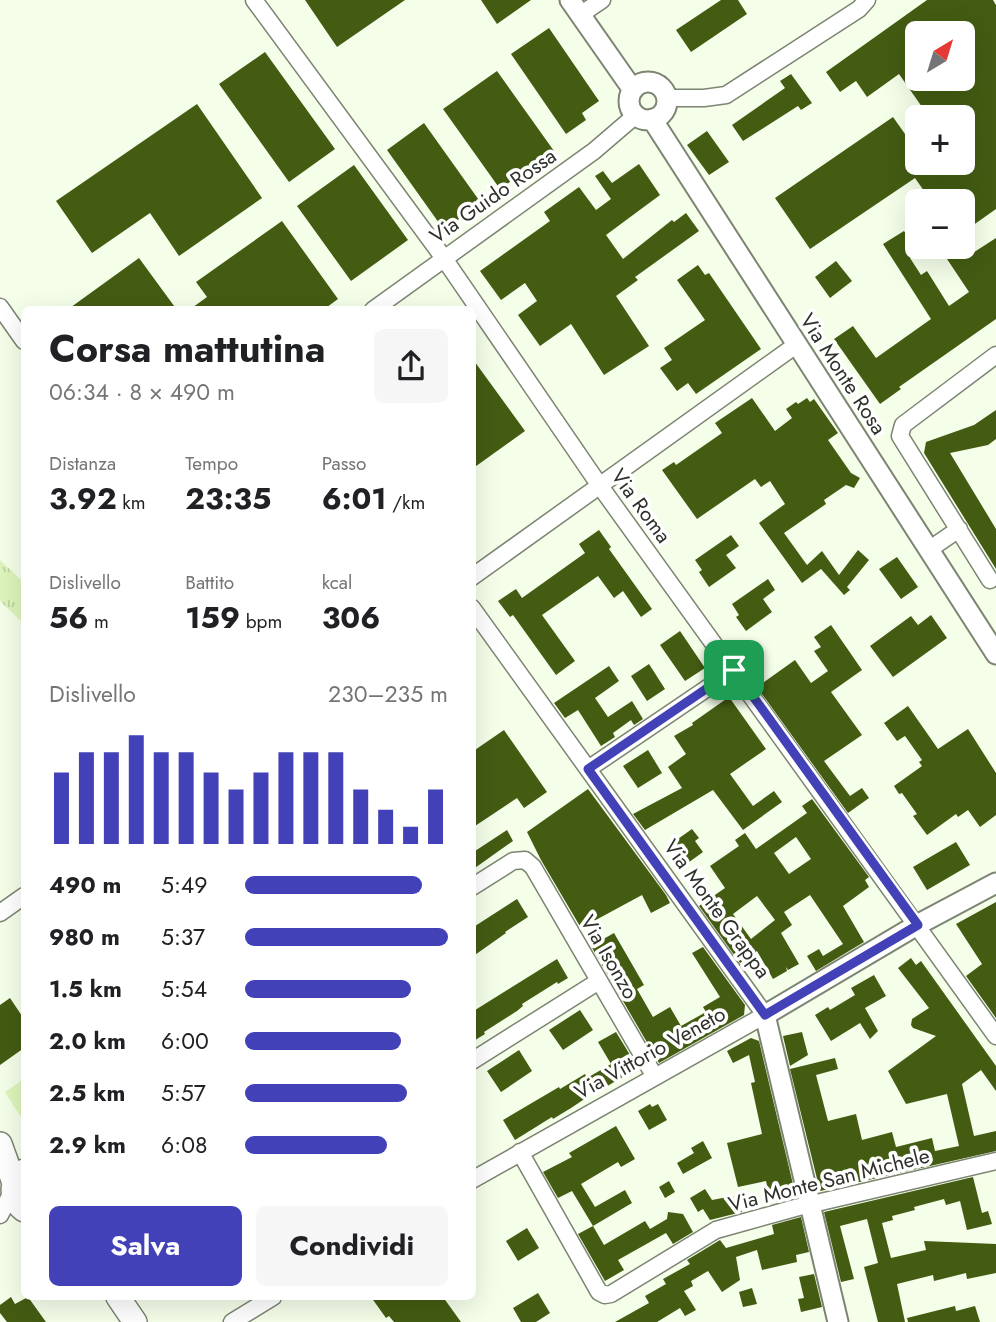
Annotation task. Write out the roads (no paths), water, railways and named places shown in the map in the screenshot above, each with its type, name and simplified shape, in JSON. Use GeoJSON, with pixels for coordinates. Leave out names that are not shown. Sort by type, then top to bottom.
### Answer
{"type":"FeatureCollection","features":[{"type":"Feature","properties":{"kind":"main road"},"geometry":{"type":"LineString","coordinates":[[0,1132],[21,1153]]}},
{"type":"Feature","properties":{"kind":"main road"},"geometry":{"type":"LineString","coordinates":[[0,1144],[17,1181],[16,1202],[21,1208]]}},
{"type":"Feature","properties":{"kind":"street","name":"Via Roma"},"geometry":{"type":"LineString","coordinates":[[254,0],[443,257],[600,486],[996,1036]]}},
{"type":"Feature","properties":{"kind":"street"},"geometry":{"type":"LineString","coordinates":[[575,7],[601,0]]}},
{"type":"Feature","properties":{"kind":"street"},"geometry":{"type":"LineString","coordinates":[[667,98],[726,95],[859,9],[867,0]]}},
{"type":"Feature","properties":{"kind":"street","name":"Via Monte Rosa"},"geometry":{"type":"LineString","coordinates":[[575,7],[633,90],[630,103],[644,117],[796,345],[996,654]]}},
{"type":"Feature","properties":{"kind":"street"},"geometry":{"type":"LineString","coordinates":[[633,90],[646,82],[654,82],[665,91],[667,98],[664,112],[644,117]]}},
{"type":"Feature","properties":{"kind":"street","name":"Via Guido Rossa"},"geometry":{"type":"LineString","coordinates":[[378,306],[443,257],[644,117]]}},
{"type":"Feature","properties":{"kind":"street"},"geometry":{"type":"LineString","coordinates":[[0,307],[21,337]]}},
{"type":"Feature","properties":{"kind":"street"},"geometry":{"type":"LineString","coordinates":[[476,574],[796,345]]}},
{"type":"Feature","properties":{"kind":"street"},"geometry":{"type":"LineString","coordinates":[[990,580],[900,436],[901,429],[996,355]]}},
{"type":"Feature","properties":{"kind":"street"},"geometry":{"type":"LineString","coordinates":[[930,549],[959,529]]}},
{"type":"Feature","properties":{"kind":"street","name":"Via Monte Grappa"},"geometry":{"type":"LineString","coordinates":[[476,613],[765,1015],[838,1322]]}},
{"type":"Feature","properties":{"kind":"street"},"geometry":{"type":"LineString","coordinates":[[588,769],[734,670]]}},
{"type":"Feature","properties":{"kind":"street","name":"Via Isonzo"},"geometry":{"type":"LineString","coordinates":[[476,884],[513,861],[525,860],[533,867],[654,1077]]}},
{"type":"Feature","properties":{"kind":"street","name":"Via Vittorio Veneto"},"geometry":{"type":"LineString","coordinates":[[476,1178],[996,883]]}},
{"type":"Feature","properties":{"kind":"street"},"geometry":{"type":"LineString","coordinates":[[0,913],[21,898]]}},
{"type":"Feature","properties":{"kind":"street"},"geometry":{"type":"LineString","coordinates":[[476,1058],[599,981]]}},
{"type":"Feature","properties":{"kind":"street","name":"Via Monte San Michele"},"geometry":{"type":"LineString","coordinates":[[520,1152],[598,1292],[605,1295],[611,1294],[716,1230],[996,1161]]}},
{"type":"Feature","properties":{"kind":"street"},"geometry":{"type":"LineString","coordinates":[[0,1217],[17,1181]]}},
{"type":"Feature","properties":{"kind":"street"},"geometry":{"type":"LineString","coordinates":[[0,1217],[21,1212]]}},
{"type":"Feature","properties":{"kind":"street"},"geometry":{"type":"LineString","coordinates":[[219,1322],[236,1319],[267,1300]]}}]}
